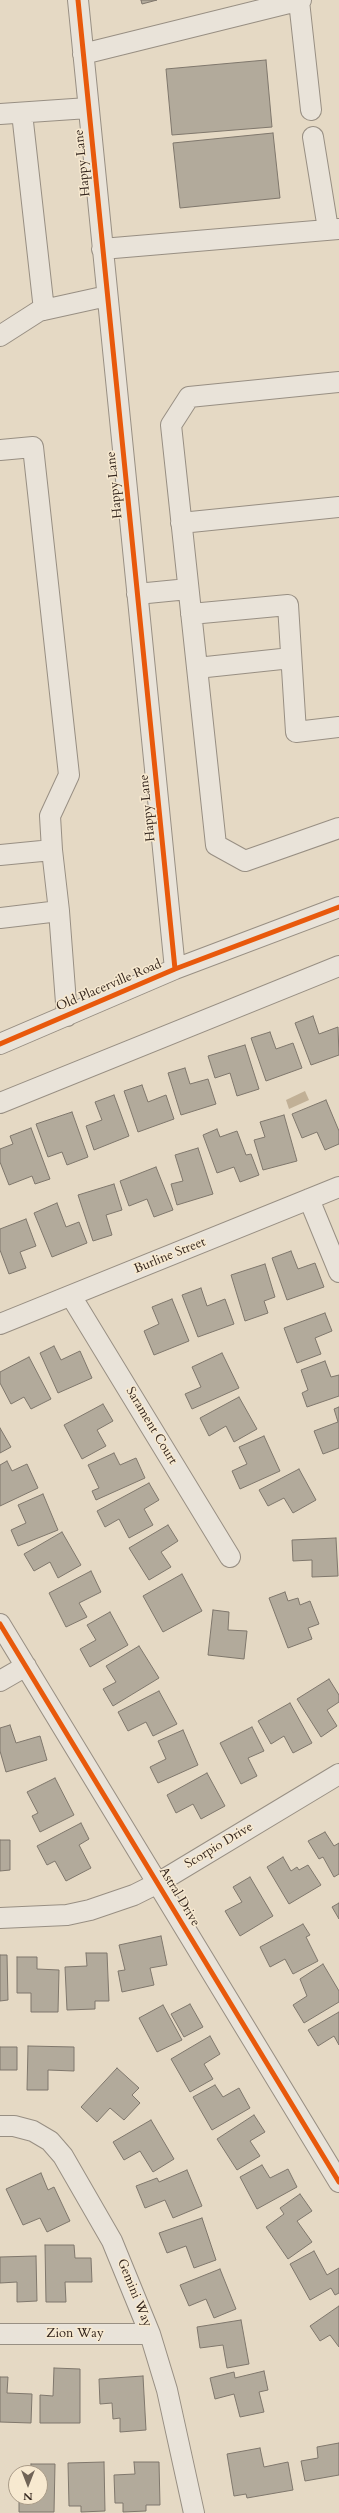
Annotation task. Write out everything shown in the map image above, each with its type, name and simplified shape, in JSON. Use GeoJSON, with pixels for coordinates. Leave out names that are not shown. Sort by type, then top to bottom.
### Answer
{"type":"FeatureCollection","features":[{"type":"Feature","properties":{"kind":"street","name":"Happy Lane"},"geometry":{"type":"LineString","coordinates":[[78,0],[175,969]]}},
{"type":"Feature","properties":{"kind":"street"},"geometry":{"type":"LineString","coordinates":[[83,54],[300,0],[311,110]]}},
{"type":"Feature","properties":{"kind":"street"},"geometry":{"type":"LineString","coordinates":[[0,114],[88,108]]}},
{"type":"Feature","properties":{"kind":"street"},"geometry":{"type":"LineString","coordinates":[[22,113],[44,310]]}},
{"type":"Feature","properties":{"kind":"street"},"geometry":{"type":"LineString","coordinates":[[102,249],[333,229],[313,137]]}},
{"type":"Feature","properties":{"kind":"street"},"geometry":{"type":"LineString","coordinates":[[0,336],[44,310],[107,296]]}},
{"type":"Feature","properties":{"kind":"street"},"geometry":{"type":"LineString","coordinates":[[339,382],[189,397],[171,425],[216,845],[245,861],[339,828]]}},
{"type":"Feature","properties":{"kind":"street"},"geometry":{"type":"LineString","coordinates":[[0,450],[33,447],[69,775],[50,816],[67,1016]]}},
{"type":"Feature","properties":{"kind":"street"},"geometry":{"type":"LineString","coordinates":[[181,523],[339,507]]}},
{"type":"Feature","properties":{"kind":"street"},"geometry":{"type":"LineString","coordinates":[[137,594],[188,589]]}},
{"type":"Feature","properties":{"kind":"street"},"geometry":{"type":"LineString","coordinates":[[191,614],[288,605],[296,732],[339,727]]}},
{"type":"Feature","properties":{"kind":"street"},"geometry":{"type":"LineString","coordinates":[[197,668],[291,658]]}},
{"type":"Feature","properties":{"kind":"street"},"geometry":{"type":"LineString","coordinates":[[0,855],[52,850]]}},
{"type":"Feature","properties":{"kind":"street","name":"Old Placerville Road"},"geometry":{"type":"LineString","coordinates":[[0,1044],[175,969],[339,907]]}},
{"type":"Feature","properties":{"kind":"street"},"geometry":{"type":"LineString","coordinates":[[0,918],[59,911]]}},
{"type":"Feature","properties":{"kind":"street"},"geometry":{"type":"LineString","coordinates":[[0,1103],[339,966]]}},
{"type":"Feature","properties":{"kind":"street","name":"Burline Street"},"geometry":{"type":"LineString","coordinates":[[0,1324],[339,1187]]}},
{"type":"Feature","properties":{"kind":"street"},"geometry":{"type":"LineString","coordinates":[[309,1199],[339,1272]]}},
{"type":"Feature","properties":{"kind":"street","name":"Sarament Court"},"geometry":{"type":"LineString","coordinates":[[71,1296],[230,1557]]}},
{"type":"Feature","properties":{"kind":"street","name":"Astral Drive"},"geometry":{"type":"LineString","coordinates":[[0,1624],[339,2182]]}},
{"type":"Feature","properties":{"kind":"street"},"geometry":{"type":"LineString","coordinates":[[0,1681],[26,1666]]}},
{"type":"Feature","properties":{"kind":"street","name":"Scorpio Drive"},"geometry":{"type":"LineString","coordinates":[[0,1918],[44,1918],[90,1910],[134,1895],[158,1883],[339,1774]]}},
{"type":"Feature","properties":{"kind":"street","name":"Gemini Way"},"geometry":{"type":"LineString","coordinates":[[0,2126],[14,2126],[33,2131],[50,2141],[63,2156],[112,2241],[150,2334],[167,2390],[194,2513]]}},
{"type":"Feature","properties":{"kind":"street","name":"Zion Way"},"geometry":{"type":"LineString","coordinates":[[0,2334],[150,2334]]}},
{"type":"Feature","properties":{"kind":"shaded area"},"geometry":{"type":"Polygon","coordinates":[[[305,1091],[309,1100],[289,1109],[286,1100],[305,1091]]]}},
{"type":"Feature","properties":{"kind":"building"},"geometry":{"type":"Polygon","coordinates":[[[141,0],[157,0],[142,4],[141,0]]]}},
{"type":"Feature","properties":{"kind":"building"},"geometry":{"type":"Polygon","coordinates":[[[266,60],[272,127],[172,135],[166,69],[266,60]]]}},
{"type":"Feature","properties":{"kind":"building"},"geometry":{"type":"Polygon","coordinates":[[[273,133],[280,198],[180,208],[173,143],[273,133]]]}},
{"type":"Feature","properties":{"kind":"building"},"geometry":{"type":"Polygon","coordinates":[[[313,1016],[319,1034],[338,1027],[339,1055],[311,1065],[295,1023],[313,1016]]]}},
{"type":"Feature","properties":{"kind":"building"},"geometry":{"type":"Polygon","coordinates":[[[270,1032],[276,1049],[293,1043],[302,1068],[266,1081],[251,1038],[270,1032]]]}},
{"type":"Feature","properties":{"kind":"building"},"geometry":{"type":"Polygon","coordinates":[[[245,1045],[259,1089],[237,1096],[230,1073],[215,1078],[208,1056],[245,1045]]]}},
{"type":"Feature","properties":{"kind":"building"},"geometry":{"type":"Polygon","coordinates":[[[185,1068],[190,1084],[208,1079],[216,1104],[181,1115],[168,1073],[185,1068]]]}},
{"type":"Feature","properties":{"kind":"building"},"geometry":{"type":"Polygon","coordinates":[[[142,1085],[148,1102],[166,1095],[174,1119],[138,1132],[124,1091],[142,1085]]]}},
{"type":"Feature","properties":{"kind":"building"},"geometry":{"type":"Polygon","coordinates":[[[114,1095],[129,1136],[94,1150],[86,1126],[102,1120],[95,1102],[114,1095]]]}},
{"type":"Feature","properties":{"kind":"building"},"geometry":{"type":"Polygon","coordinates":[[[326,1100],[339,1131],[339,1144],[325,1150],[317,1132],[302,1138],[292,1114],[326,1100]]]}},
{"type":"Feature","properties":{"kind":"building"},"geometry":{"type":"Polygon","coordinates":[[[72,1112],[88,1157],[67,1165],[62,1152],[48,1157],[36,1124],[72,1112]]]}},
{"type":"Feature","properties":{"kind":"building"},"geometry":{"type":"Polygon","coordinates":[[[284,1115],[297,1161],[263,1170],[254,1140],[265,1137],[260,1122],[284,1115]]]}},
{"type":"Feature","properties":{"kind":"building"},"geometry":{"type":"Polygon","coordinates":[[[31,1128],[50,1179],[35,1184],[32,1176],[9,1185],[0,1162],[0,1149],[13,1144],[10,1136],[31,1128]]]}},
{"type":"Feature","properties":{"kind":"building"},"geometry":{"type":"Polygon","coordinates":[[[217,1129],[220,1137],[237,1131],[246,1155],[251,1154],[259,1175],[240,1182],[234,1167],[217,1173],[203,1135],[217,1129]]]}},
{"type":"Feature","properties":{"kind":"building"},"geometry":{"type":"Polygon","coordinates":[[[198,1148],[213,1194],[177,1205],[171,1184],[183,1181],[175,1155],[198,1148]]]}},
{"type":"Feature","properties":{"kind":"building"},"geometry":{"type":"Polygon","coordinates":[[[156,1167],[173,1210],[154,1217],[147,1199],[129,1206],[120,1181],[156,1167]]]}},
{"type":"Feature","properties":{"kind":"building"},"geometry":{"type":"Polygon","coordinates":[[[114,1184],[122,1210],[106,1215],[112,1235],[93,1241],[78,1195],[114,1184]]]}},
{"type":"Feature","properties":{"kind":"building"},"geometry":{"type":"Polygon","coordinates":[[[57,1203],[66,1227],[79,1222],[87,1243],[52,1257],[34,1213],[57,1203]]]}},
{"type":"Feature","properties":{"kind":"building"},"geometry":{"type":"Polygon","coordinates":[[[26,1219],[36,1246],[20,1252],[26,1268],[9,1274],[0,1250],[0,1229],[26,1219]]]}},
{"type":"Feature","properties":{"kind":"building"},"geometry":{"type":"Polygon","coordinates":[[[291,1251],[298,1269],[315,1263],[324,1287],[287,1300],[272,1258],[291,1251]]]}},
{"type":"Feature","properties":{"kind":"building"},"geometry":{"type":"Polygon","coordinates":[[[265,1264],[275,1297],[264,1301],[268,1313],[245,1321],[231,1275],[265,1264]]]}},
{"type":"Feature","properties":{"kind":"building"},"geometry":{"type":"Polygon","coordinates":[[[201,1288],[207,1306],[225,1299],[234,1324],[198,1337],[182,1295],[201,1288]]]}},
{"type":"Feature","properties":{"kind":"building"},"geometry":{"type":"Polygon","coordinates":[[[172,1299],[189,1341],[154,1355],[144,1331],[159,1324],[152,1307],[172,1299]]]}},
{"type":"Feature","properties":{"kind":"building"},"geometry":{"type":"Polygon","coordinates":[[[325,1313],[332,1331],[315,1338],[321,1354],[297,1363],[284,1328],[325,1313]]]}},
{"type":"Feature","properties":{"kind":"building"},"geometry":{"type":"Polygon","coordinates":[[[54,1346],[61,1360],[80,1351],[92,1378],[58,1393],[40,1353],[54,1346]]]}},
{"type":"Feature","properties":{"kind":"building"},"geometry":{"type":"Polygon","coordinates":[[[222,1353],[239,1388],[192,1409],[185,1394],[201,1387],[192,1367],[222,1353]]]}},
{"type":"Feature","properties":{"kind":"building"},"geometry":{"type":"Polygon","coordinates":[[[29,1357],[51,1399],[31,1409],[24,1397],[11,1404],[0,1383],[0,1372],[29,1357]]]}},
{"type":"Feature","properties":{"kind":"building"},"geometry":{"type":"Polygon","coordinates":[[[325,1361],[331,1377],[339,1375],[339,1396],[307,1407],[302,1393],[308,1390],[301,1370],[325,1361]]]}},
{"type":"Feature","properties":{"kind":"building"},"geometry":{"type":"Polygon","coordinates":[[[239,1397],[257,1429],[234,1442],[226,1426],[209,1436],[200,1418],[239,1397]]]}},
{"type":"Feature","properties":{"kind":"building"},"geometry":{"type":"Polygon","coordinates":[[[103,1404],[113,1421],[97,1430],[106,1446],[82,1459],[64,1425],[103,1404]]]}},
{"type":"Feature","properties":{"kind":"building"},"geometry":{"type":"Polygon","coordinates":[[[339,1407],[339,1448],[323,1454],[314,1431],[338,1422],[334,1409],[339,1407]]]}},
{"type":"Feature","properties":{"kind":"building"},"geometry":{"type":"Polygon","coordinates":[[[0,1428],[11,1447],[0,1453],[0,1428]]]}},
{"type":"Feature","properties":{"kind":"building"},"geometry":{"type":"Polygon","coordinates":[[[264,1436],[280,1471],[240,1489],[232,1471],[247,1464],[239,1447],[264,1436]]]}},
{"type":"Feature","properties":{"kind":"building"},"geometry":{"type":"Polygon","coordinates":[[[114,1453],[120,1465],[136,1458],[145,1478],[96,1500],[92,1491],[99,1488],[88,1465],[114,1453]]]}},
{"type":"Feature","properties":{"kind":"building"},"geometry":{"type":"Polygon","coordinates":[[[7,1461],[12,1471],[27,1464],[38,1488],[0,1506],[0,1465],[7,1461]]]}},
{"type":"Feature","properties":{"kind":"building"},"geometry":{"type":"Polygon","coordinates":[[[299,1469],[316,1500],[293,1513],[284,1498],[268,1506],[259,1490],[299,1469]]]}},
{"type":"Feature","properties":{"kind":"building"},"geometry":{"type":"Polygon","coordinates":[[[149,1483],[159,1500],[144,1509],[153,1525],[129,1538],[119,1519],[105,1527],[97,1511],[149,1483]]]}},
{"type":"Feature","properties":{"kind":"building"},"geometry":{"type":"Polygon","coordinates":[[[43,1494],[58,1530],[18,1546],[11,1530],[26,1523],[18,1505],[43,1494]]]}},
{"type":"Feature","properties":{"kind":"building"},"geometry":{"type":"Polygon","coordinates":[[[168,1525],[178,1541],[161,1552],[171,1567],[149,1580],[129,1548],[168,1525]]]}},
{"type":"Feature","properties":{"kind":"building"},"geometry":{"type":"Polygon","coordinates":[[[62,1532],[81,1565],[58,1578],[50,1562],[34,1571],[24,1554],[62,1532]]]}},
{"type":"Feature","properties":{"kind":"building"},"geometry":{"type":"Polygon","coordinates":[[[336,1538],[338,1576],[312,1577],[312,1560],[293,1561],[292,1540],[336,1538]]]}},
{"type":"Feature","properties":{"kind":"building"},"geometry":{"type":"Polygon","coordinates":[[[91,1571],[101,1592],[79,1603],[87,1617],[66,1627],[49,1593],[91,1571]]]}},
{"type":"Feature","properties":{"kind":"building"},"geometry":{"type":"Polygon","coordinates":[[[182,1574],[202,1611],[163,1632],[143,1596],[182,1574]]]}},
{"type":"Feature","properties":{"kind":"building"},"geometry":{"type":"Polygon","coordinates":[[[285,1592],[288,1601],[298,1598],[300,1605],[310,1601],[319,1624],[308,1628],[312,1639],[288,1648],[269,1598],[285,1592]]]}},
{"type":"Feature","properties":{"kind":"building"},"geometry":{"type":"Polygon","coordinates":[[[213,1610],[229,1612],[228,1630],[247,1631],[244,1659],[208,1655],[213,1610]]]}},
{"type":"Feature","properties":{"kind":"building"},"geometry":{"type":"Polygon","coordinates":[[[110,1612],[128,1645],[90,1667],[80,1649],[96,1640],[87,1625],[110,1612]]]}},
{"type":"Feature","properties":{"kind":"building"},"geometry":{"type":"Polygon","coordinates":[[[139,1646],[159,1678],[113,1706],[103,1689],[116,1682],[106,1666],[139,1646]]]}},
{"type":"Feature","properties":{"kind":"building"},"geometry":{"type":"Polygon","coordinates":[[[329,1679],[339,1695],[339,1702],[327,1710],[337,1726],[321,1737],[297,1699],[329,1679]]]}},
{"type":"Feature","properties":{"kind":"building"},"geometry":{"type":"Polygon","coordinates":[[[159,1691],[177,1724],[153,1736],[146,1722],[128,1731],[118,1712],[159,1691]]]}},
{"type":"Feature","properties":{"kind":"building"},"geometry":{"type":"Polygon","coordinates":[[[290,1703],[312,1743],[293,1753],[284,1736],[271,1744],[258,1721],[290,1703]]]}},
{"type":"Feature","properties":{"kind":"building"},"geometry":{"type":"Polygon","coordinates":[[[10,1725],[16,1743],[40,1736],[47,1760],[6,1772],[0,1751],[0,1728],[10,1725]]]}},
{"type":"Feature","properties":{"kind":"building"},"geometry":{"type":"Polygon","coordinates":[[[252,1727],[264,1751],[248,1758],[257,1776],[241,1784],[220,1743],[252,1727]]]}},
{"type":"Feature","properties":{"kind":"building"},"geometry":{"type":"Polygon","coordinates":[[[183,1730],[198,1765],[158,1783],[150,1767],[166,1759],[158,1741],[183,1730]]]}},
{"type":"Feature","properties":{"kind":"building"},"geometry":{"type":"Polygon","coordinates":[[[207,1773],[225,1806],[201,1819],[193,1804],[176,1813],[167,1795],[207,1773]]]}},
{"type":"Feature","properties":{"kind":"building"},"geometry":{"type":"Polygon","coordinates":[[[55,1778],[74,1815],[40,1832],[32,1816],[38,1813],[27,1792],[55,1778]]]}},
{"type":"Feature","properties":{"kind":"building"},"geometry":{"type":"Polygon","coordinates":[[[81,1823],[89,1839],[79,1845],[91,1868],[66,1881],[55,1861],[47,1865],[37,1846],[81,1823]]]}},
{"type":"Feature","properties":{"kind":"building"},"geometry":{"type":"Polygon","coordinates":[[[325,1832],[334,1846],[339,1843],[339,1874],[334,1877],[323,1857],[319,1859],[308,1841],[325,1832]]]}},
{"type":"Feature","properties":{"kind":"building"},"geometry":{"type":"Polygon","coordinates":[[[0,1840],[10,1840],[10,1870],[0,1871],[0,1840]]]}},
{"type":"Feature","properties":{"kind":"building"},"geometry":{"type":"Polygon","coordinates":[[[283,1857],[291,1871],[297,1867],[299,1870],[308,1865],[321,1885],[289,1904],[267,1867],[283,1857]]]}},
{"type":"Feature","properties":{"kind":"building"},"geometry":{"type":"Polygon","coordinates":[[[250,1877],[273,1916],[240,1936],[225,1911],[242,1902],[233,1887],[250,1877]]]}},
{"type":"Feature","properties":{"kind":"building"},"geometry":{"type":"Polygon","coordinates":[[[339,1903],[339,1919],[332,1907],[339,1903]]]}},
{"type":"Feature","properties":{"kind":"building"},"geometry":{"type":"Polygon","coordinates":[[[303,1924],[310,1935],[306,1937],[318,1961],[293,1974],[285,1959],[270,1967],[260,1947],[303,1924]]]}},
{"type":"Feature","properties":{"kind":"building"},"geometry":{"type":"Polygon","coordinates":[[[161,1936],[167,1965],[150,1968],[154,1985],[122,1992],[118,1971],[125,1970],[119,1945],[161,1936]]]}},
{"type":"Feature","properties":{"kind":"building"},"geometry":{"type":"Polygon","coordinates":[[[86,1953],[107,1953],[109,2001],[95,2001],[95,2009],[67,2010],[65,1967],[87,1966],[86,1953]]]}},
{"type":"Feature","properties":{"kind":"building"},"geometry":{"type":"Polygon","coordinates":[[[0,1955],[7,1955],[8,2000],[0,2001],[0,1955]]]}},
{"type":"Feature","properties":{"kind":"building"},"geometry":{"type":"Polygon","coordinates":[[[17,1957],[37,1957],[37,1969],[59,1970],[58,2012],[31,2012],[31,1993],[17,1993],[17,1957]]]}},
{"type":"Feature","properties":{"kind":"building"},"geometry":{"type":"Polygon","coordinates":[[[323,1964],[339,1991],[339,2002],[304,2023],[293,2005],[307,1996],[300,1979],[323,1964]]]}},
{"type":"Feature","properties":{"kind":"building"},"geometry":{"type":"Polygon","coordinates":[[[190,2004],[203,2027],[184,2037],[171,2014],[190,2004]]]}},
{"type":"Feature","properties":{"kind":"building"},"geometry":{"type":"Polygon","coordinates":[[[163,2005],[182,2040],[157,2052],[139,2018],[163,2005]]]}},
{"type":"Feature","properties":{"kind":"building"},"geometry":{"type":"Polygon","coordinates":[[[339,2012],[339,2045],[334,2036],[318,2046],[308,2030],[339,2012]]]}},
{"type":"Feature","properties":{"kind":"building"},"geometry":{"type":"Polygon","coordinates":[[[210,2036],[220,2054],[204,2064],[213,2079],[190,2092],[171,2059],[210,2036]]]}},
{"type":"Feature","properties":{"kind":"building"},"geometry":{"type":"Polygon","coordinates":[[[28,2046],[74,2047],[74,2071],[48,2070],[48,2090],[27,2090],[28,2046]]]}},
{"type":"Feature","properties":{"kind":"building"},"geometry":{"type":"Polygon","coordinates":[[[0,2047],[17,2047],[17,2070],[0,2070],[0,2047]]]}},
{"type":"Feature","properties":{"kind":"building"},"geometry":{"type":"Polygon","coordinates":[[[117,2068],[139,2088],[132,2095],[140,2103],[124,2120],[110,2108],[97,2122],[81,2107],[117,2068]]]}},
{"type":"Feature","properties":{"kind":"building"},"geometry":{"type":"Polygon","coordinates":[[[215,2085],[223,2097],[239,2088],[250,2108],[212,2130],[193,2097],[215,2085]]]}},
{"type":"Feature","properties":{"kind":"building"},"geometry":{"type":"Polygon","coordinates":[[[254,2115],[265,2132],[250,2141],[260,2156],[237,2170],[217,2139],[254,2115]]]}},
{"type":"Feature","properties":{"kind":"building"},"geometry":{"type":"Polygon","coordinates":[[[151,2120],[174,2159],[153,2172],[140,2151],[124,2160],[113,2142],[151,2120]]]}},
{"type":"Feature","properties":{"kind":"building"},"geometry":{"type":"Polygon","coordinates":[[[262,2165],[270,2178],[288,2169],[297,2187],[257,2209],[240,2177],[262,2165]]]}},
{"type":"Feature","properties":{"kind":"building"},"geometry":{"type":"Polygon","coordinates":[[[187,2170],[202,2206],[173,2218],[165,2200],[145,2208],[136,2186],[157,2178],[159,2182],[187,2170]]]}},
{"type":"Feature","properties":{"kind":"building"},"geometry":{"type":"Polygon","coordinates":[[[41,2173],[48,2190],[54,2187],[70,2221],[47,2232],[40,2218],[23,2225],[6,2189],[41,2173]]]}},
{"type":"Feature","properties":{"kind":"building"},"geometry":{"type":"Polygon","coordinates":[[[300,2194],[312,2211],[297,2221],[312,2242],[288,2259],[266,2227],[284,2214],[280,2208],[300,2194]]]}},
{"type":"Feature","properties":{"kind":"building"},"geometry":{"type":"Polygon","coordinates":[[[202,2218],[216,2260],[194,2268],[186,2246],[167,2253],[159,2233],[202,2218]]]}},
{"type":"Feature","properties":{"kind":"building"},"geometry":{"type":"Polygon","coordinates":[[[45,2245],[74,2245],[75,2258],[91,2258],[92,2282],[65,2282],[66,2302],[46,2302],[45,2245]]]}},
{"type":"Feature","properties":{"kind":"building"},"geometry":{"type":"Polygon","coordinates":[[[314,2251],[327,2275],[339,2268],[339,2293],[335,2295],[331,2288],[310,2300],[290,2264],[314,2251]]]}},
{"type":"Feature","properties":{"kind":"building"},"geometry":{"type":"Polygon","coordinates":[[[36,2256],[37,2301],[17,2302],[17,2282],[0,2283],[0,2257],[36,2256]]]}},
{"type":"Feature","properties":{"kind":"building"},"geometry":{"type":"Polygon","coordinates":[[[220,2269],[236,2309],[214,2318],[206,2299],[189,2306],[180,2285],[220,2269]]]}},
{"type":"Feature","properties":{"kind":"building"},"geometry":{"type":"Polygon","coordinates":[[[339,2306],[339,2347],[330,2335],[320,2341],[310,2326],[339,2306]]]}},
{"type":"Feature","properties":{"kind":"building"},"geometry":{"type":"Polygon","coordinates":[[[241,2320],[249,2364],[227,2368],[223,2345],[200,2348],[197,2327],[241,2320]]]}},
{"type":"Feature","properties":{"kind":"building"},"geometry":{"type":"Polygon","coordinates":[[[54,2368],[80,2369],[80,2423],[40,2423],[40,2395],[53,2396],[54,2368]]]}},
{"type":"Feature","properties":{"kind":"building"},"geometry":{"type":"Polygon","coordinates":[[[264,2371],[268,2390],[259,2392],[264,2412],[240,2417],[234,2394],[215,2399],[210,2378],[234,2372],[235,2378],[264,2371]]]}},
{"type":"Feature","properties":{"kind":"building"},"geometry":{"type":"Polygon","coordinates":[[[143,2376],[146,2430],[120,2432],[120,2418],[113,2419],[112,2403],[100,2404],[99,2379],[143,2376]]]}},
{"type":"Feature","properties":{"kind":"building"},"geometry":{"type":"Polygon","coordinates":[[[0,2377],[8,2377],[7,2393],[32,2394],[31,2423],[0,2422],[0,2377]]]}},
{"type":"Feature","properties":{"kind":"building"},"geometry":{"type":"Polygon","coordinates":[[[339,2443],[339,2475],[305,2481],[301,2461],[318,2458],[317,2447],[339,2443]]]}},
{"type":"Feature","properties":{"kind":"building"},"geometry":{"type":"Polygon","coordinates":[[[260,2448],[264,2467],[288,2462],[293,2490],[247,2498],[246,2494],[234,2496],[227,2454],[260,2448]]]}},
{"type":"Feature","properties":{"kind":"building"},"geometry":{"type":"Polygon","coordinates":[[[104,2462],[105,2511],[81,2512],[81,2506],[69,2506],[68,2463],[104,2462]]]}},
{"type":"Feature","properties":{"kind":"building"},"geometry":{"type":"Polygon","coordinates":[[[134,2462],[159,2462],[160,2505],[146,2505],[146,2511],[123,2512],[123,2503],[115,2503],[114,2475],[135,2474],[134,2462]]]}},
{"type":"Feature","properties":{"kind":"building"},"geometry":{"type":"Polygon","coordinates":[[[55,2464],[54,2512],[19,2512],[19,2505],[48,2505],[48,2465],[31,2465],[55,2464]]]}},
{"type":"Feature","properties":{"kind":"cycle path"},"geometry":{"type":"LineString","coordinates":[[78,0],[175,969]]}},
{"type":"Feature","properties":{"kind":"cycle path"},"geometry":{"type":"LineString","coordinates":[[0,1044],[175,969],[339,907]]}},
{"type":"Feature","properties":{"kind":"cycle path"},"geometry":{"type":"LineString","coordinates":[[0,1624],[339,2182]]}}]}
